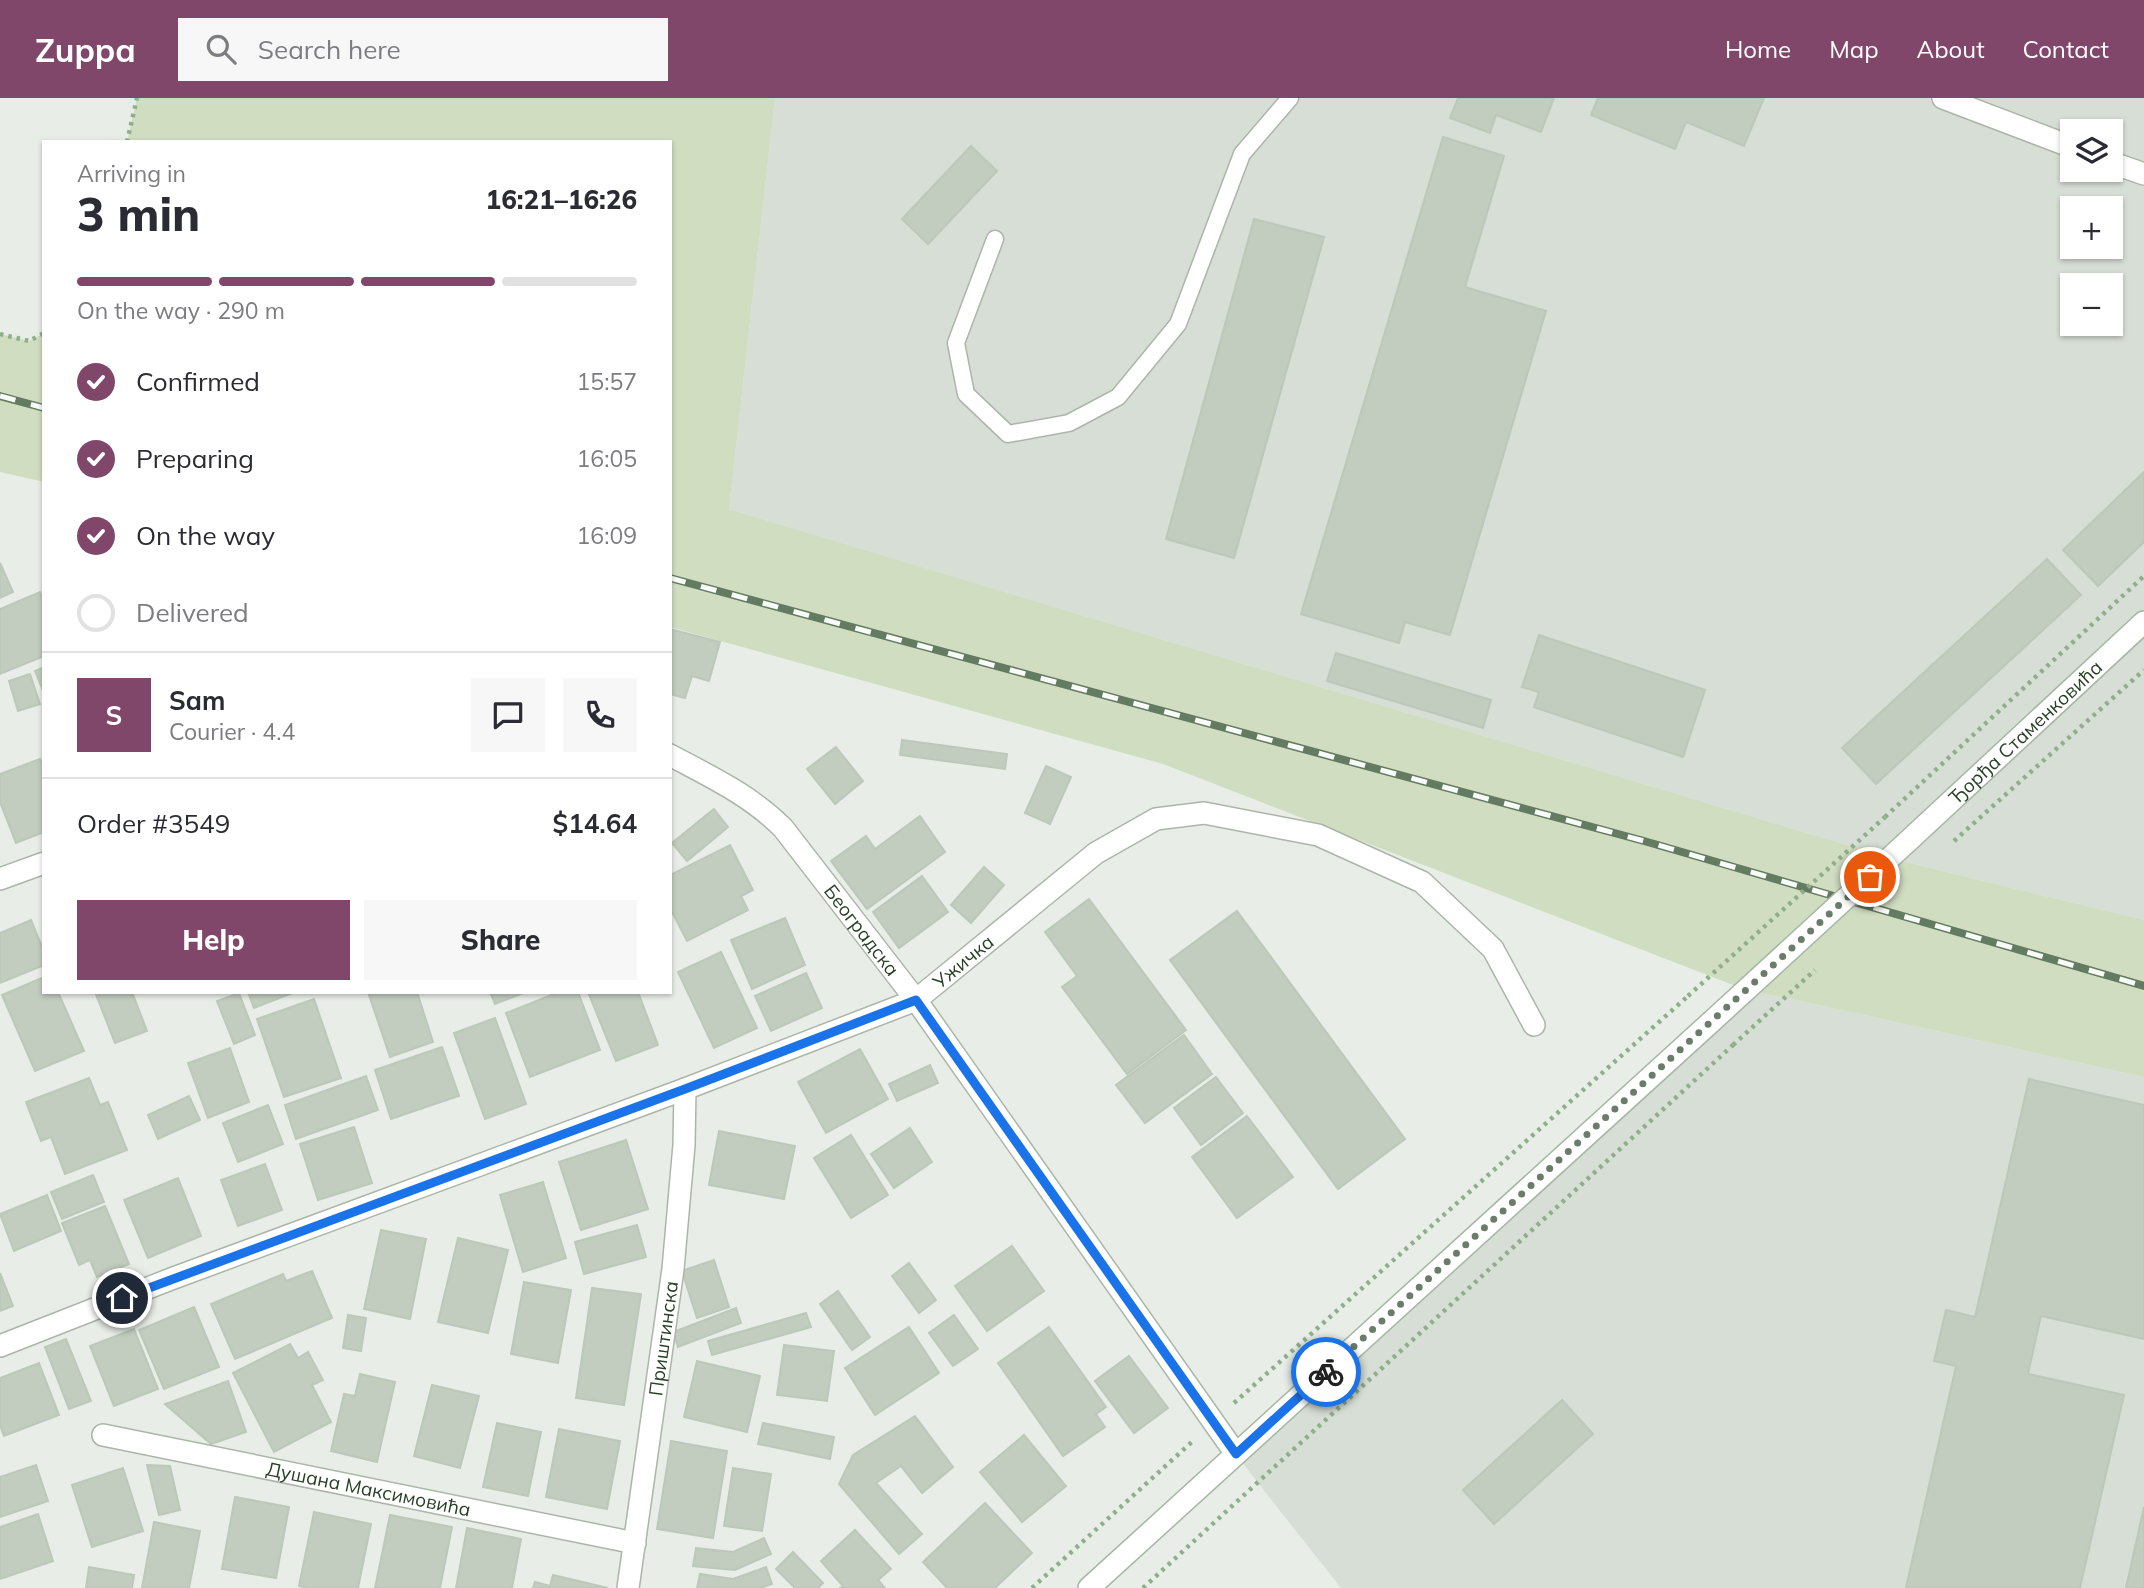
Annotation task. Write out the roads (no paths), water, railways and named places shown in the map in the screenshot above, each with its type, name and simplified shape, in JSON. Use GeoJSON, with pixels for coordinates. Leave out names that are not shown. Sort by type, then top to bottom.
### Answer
{"type":"FeatureCollection","features":[{"type":"Feature","properties":{"kind":"street"},"geometry":{"type":"LineString","coordinates":[[1942,98],[2060,142]]}},
{"type":"Feature","properties":{"kind":"street"},"geometry":{"type":"LineString","coordinates":[[2123,167],[2144,174]]}},
{"type":"Feature","properties":{"kind":"street","name":"Ђорђа Стаменковића"},"geometry":{"type":"LineString","coordinates":[[1089,1588],[1711,1022],[2144,622]]}},
{"type":"Feature","properties":{"kind":"street","name":"Београдска"},"geometry":{"type":"LineString","coordinates":[[672,756],[748,798],[783,828],[916,1000],[1236,1454]]}},
{"type":"Feature","properties":{"kind":"street","name":"Ужичка"},"geometry":{"type":"LineString","coordinates":[[0,1346],[171,1279],[685,1089],[916,1000],[1097,853],[1156,819],[1204,813],[1318,835],[1422,882],[1493,949],[1534,1025]]}},
{"type":"Feature","properties":{"kind":"street"},"geometry":{"type":"LineString","coordinates":[[0,879],[42,864]]}},
{"type":"Feature","properties":{"kind":"street","name":"Приштинска"},"geometry":{"type":"LineString","coordinates":[[628,1588],[673,1269],[684,1145],[685,1089]]}},
{"type":"Feature","properties":{"kind":"street","name":"Душана Максимовића"},"geometry":{"type":"LineString","coordinates":[[103,1435],[635,1543]]}},
{"type":"Feature","properties":{"kind":"lane"},"geometry":{"type":"LineString","coordinates":[[995,239],[956,343],[966,394],[1008,434],[1069,423],[1118,397],[1178,324],[1242,155],[1290,98]]}},
{"type":"Feature","properties":{"kind":"railway"},"geometry":{"type":"LineString","coordinates":[[0,396],[42,407]]}},
{"type":"Feature","properties":{"kind":"railway"},"geometry":{"type":"LineString","coordinates":[[672,579],[1644,841],[2144,986]]}}]}
